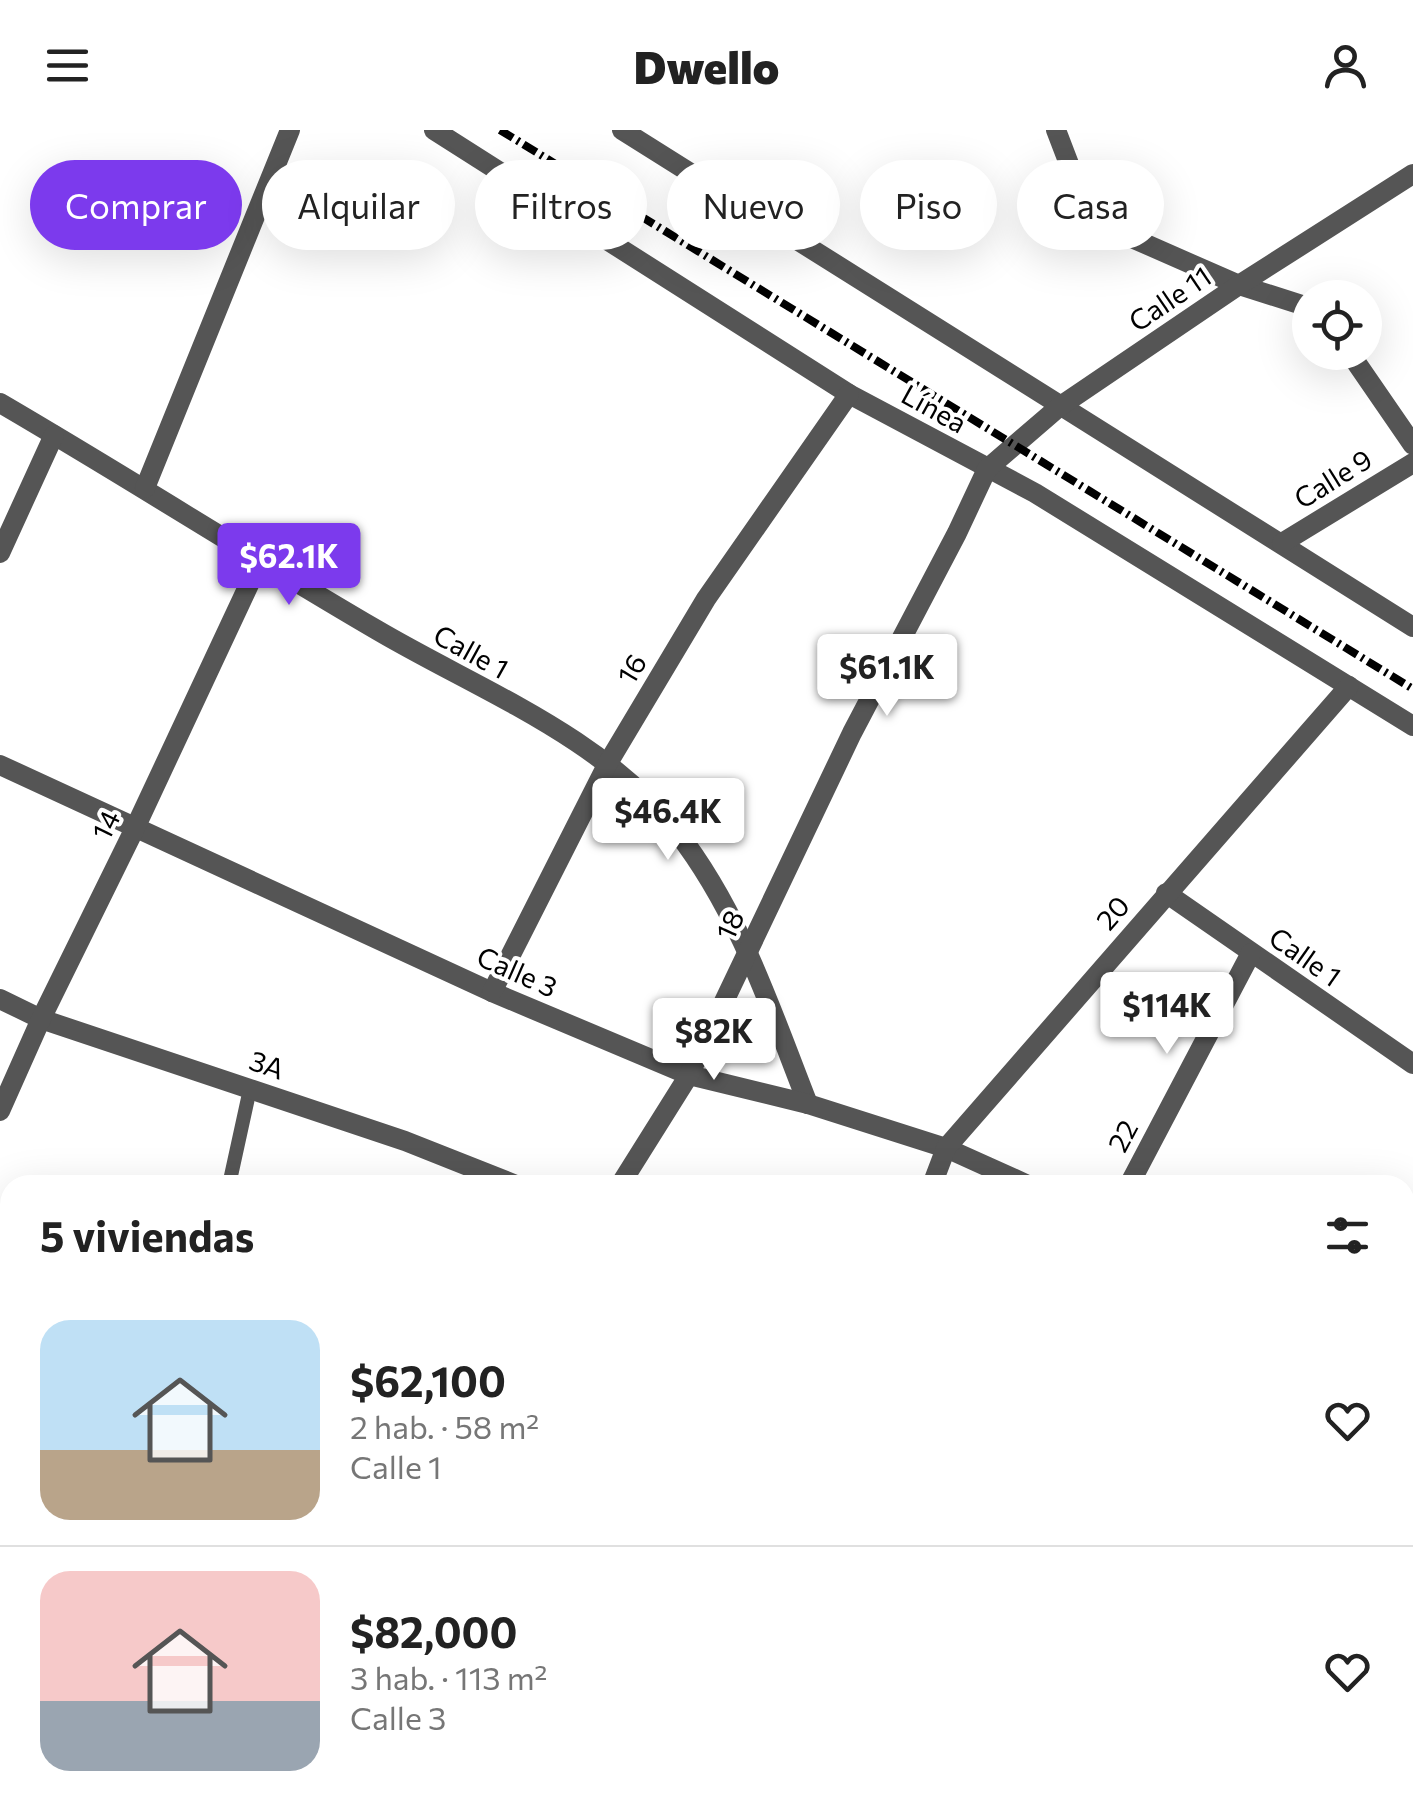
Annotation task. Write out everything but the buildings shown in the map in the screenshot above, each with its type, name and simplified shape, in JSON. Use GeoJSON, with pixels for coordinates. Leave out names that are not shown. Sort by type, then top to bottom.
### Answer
{"type":"FeatureCollection","features":[{"type":"Feature","properties":{"kind":"street"},"geometry":{"type":"LineString","coordinates":[[145,488],[290,130]]}},
{"type":"Feature","properties":{"kind":"street","name":"Línea"},"geometry":{"type":"LineString","coordinates":[[434,130],[849,394],[1035,493],[1413,726]]}},
{"type":"Feature","properties":{"kind":"street"},"geometry":{"type":"LineString","coordinates":[[622,130],[1413,626]]}},
{"type":"Feature","properties":{"kind":"street"},"geometry":{"type":"LineString","coordinates":[[1056,130],[1074,177],[1125,235],[1239,286],[1292,303]]}},
{"type":"Feature","properties":{"kind":"street","name":"Calle 11"},"geometry":{"type":"LineString","coordinates":[[987,469],[1060,407],[1413,174]]}},
{"type":"Feature","properties":{"kind":"street"},"geometry":{"type":"LineString","coordinates":[[1362,370],[1413,445]]}},
{"type":"Feature","properties":{"kind":"street","name":"16"},"geometry":{"type":"LineString","coordinates":[[492,992],[608,763],[706,599],[849,394]]}},
{"type":"Feature","properties":{"kind":"street","name":"Calle 1"},"geometry":{"type":"LineString","coordinates":[[0,403],[145,488],[260,562],[608,763],[677,832],[723,898],[748,950],[808,1104]]}},
{"type":"Feature","properties":{"kind":"street"},"geometry":{"type":"LineString","coordinates":[[0,553],[54,435]]}},
{"type":"Feature","properties":{"kind":"street","name":"Calle 9"},"geometry":{"type":"LineString","coordinates":[[1282,543],[1413,462]]}},
{"type":"Feature","properties":{"kind":"street","name":"18"},"geometry":{"type":"LineString","coordinates":[[626,1175],[690,1076],[852,733],[987,469]]}},
{"type":"Feature","properties":{"kind":"street","name":"14"},"geometry":{"type":"LineString","coordinates":[[0,1111],[40,1018],[136,826],[260,562]]}},
{"type":"Feature","properties":{"kind":"street","name":"20"},"geometry":{"type":"LineString","coordinates":[[936,1175],[946,1148],[1349,686]]}},
{"type":"Feature","properties":{"kind":"street","name":"Calle 3"},"geometry":{"type":"LineString","coordinates":[[0,764],[492,992],[690,1076],[808,1104],[946,1148],[1006,1175]]}},
{"type":"Feature","properties":{"kind":"street","name":"Calle 1"},"geometry":{"type":"LineString","coordinates":[[1166,893],[1413,1064]]}},
{"type":"Feature","properties":{"kind":"street","name":"22"},"geometry":{"type":"LineString","coordinates":[[1133,1175],[1250,953]]}},
{"type":"Feature","properties":{"kind":"street","name":"3A"},"geometry":{"type":"LineString","coordinates":[[0,998],[40,1018],[405,1141],[491,1175]]}},
{"type":"Feature","properties":{"kind":"lane"},"geometry":{"type":"LineString","coordinates":[[231,1175],[250,1089]]}},
{"type":"Feature","properties":{"kind":"railway"},"geometry":{"type":"LineString","coordinates":[[500,130],[1413,689]]}}]}
